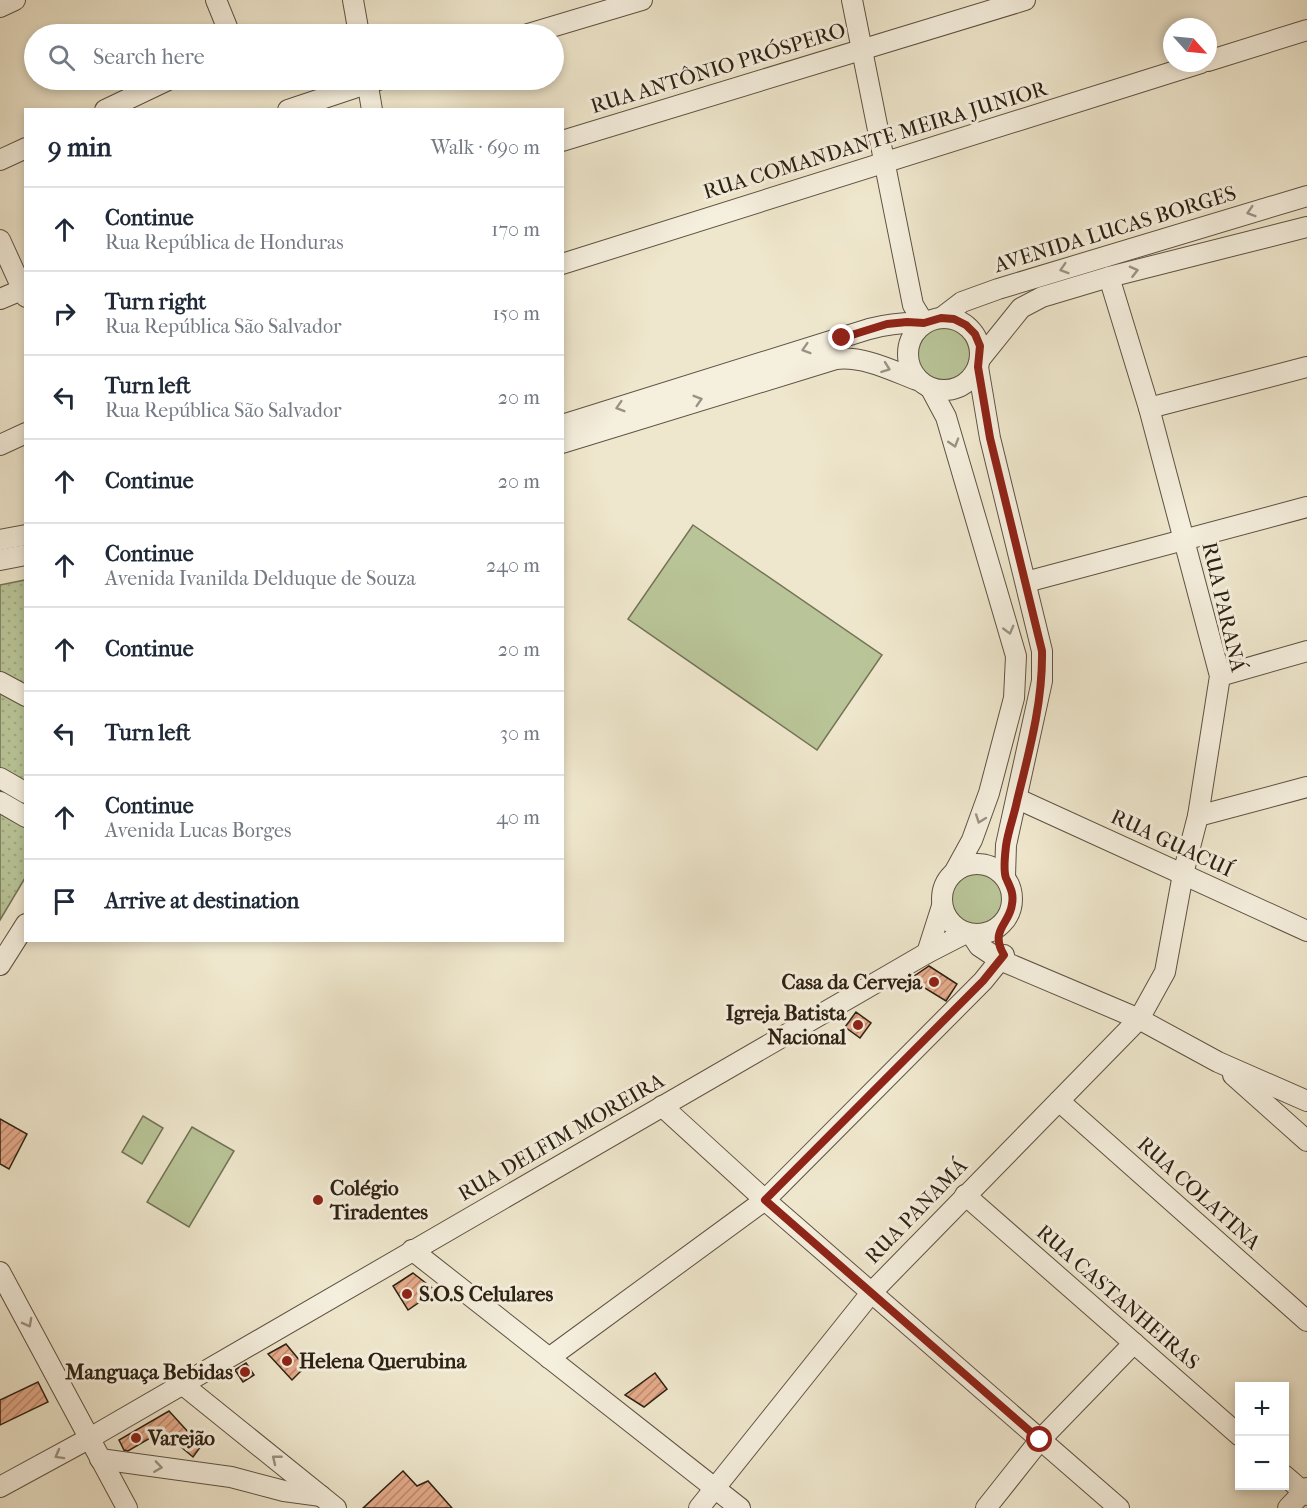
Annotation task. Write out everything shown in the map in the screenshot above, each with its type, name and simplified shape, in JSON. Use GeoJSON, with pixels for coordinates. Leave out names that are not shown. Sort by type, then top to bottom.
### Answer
{"type":"FeatureCollection","features":[{"type":"Feature","properties":{"kind":"street"},"geometry":{"type":"LineString","coordinates":[[0,7],[15,0]]}},
{"type":"Feature","properties":{"kind":"street"},"geometry":{"type":"LineString","coordinates":[[216,0],[226,24]]}},
{"type":"Feature","properties":{"kind":"street"},"geometry":{"type":"LineString","coordinates":[[353,0],[357,24]]}},
{"type":"Feature","properties":{"kind":"street"},"geometry":{"type":"LineString","coordinates":[[562,24],[642,0]]}},
{"type":"Feature","properties":{"kind":"street"},"geometry":{"type":"LineString","coordinates":[[852,0],[913,305],[933,320]]}},
{"type":"Feature","properties":{"kind":"street","name":"RUA ANTÔNIO PRÓSPERO"},"geometry":{"type":"LineString","coordinates":[[564,140],[1025,0]]}},
{"type":"Feature","properties":{"kind":"street"},"geometry":{"type":"LineString","coordinates":[[1217,58],[1307,30]]}},
{"type":"Feature","properties":{"kind":"street","name":"RUA COMANDANTE MEIRA JUNIOR"},"geometry":{"type":"LineString","coordinates":[[564,263],[1172,72]]}},
{"type":"Feature","properties":{"kind":"street"},"geometry":{"type":"LineString","coordinates":[[109,108],[147,90]]}},
{"type":"Feature","properties":{"kind":"street"},"geometry":{"type":"LineString","coordinates":[[294,108],[345,90]]}},
{"type":"Feature","properties":{"kind":"street"},"geometry":{"type":"LineString","coordinates":[[371,90],[372,108]]}},
{"type":"Feature","properties":{"kind":"street"},"geometry":{"type":"LineString","coordinates":[[0,160],[24,149]]}},
{"type":"Feature","properties":{"kind":"street","name":"AVENIDA LUCAS BORGES"},"geometry":{"type":"LineString","coordinates":[[933,320],[962,302],[998,289],[1307,196]]}},
{"type":"Feature","properties":{"kind":"street","name":"AVENIDA LUCAS BORGES"},"geometry":{"type":"LineString","coordinates":[[979,363],[1021,308],[1041,297],[1109,277],[1307,227]]}},
{"type":"Feature","properties":{"kind":"street"},"geometry":{"type":"LineString","coordinates":[[0,240],[24,291],[0,299]]}},
{"type":"Feature","properties":{"kind":"street","name":"RUA PARANÁ"},"geometry":{"type":"LineString","coordinates":[[1109,277],[1149,408],[1220,676],[1198,816],[1183,874],[1165,972],[1139,1019]]}},
{"type":"Feature","properties":{"kind":"street"},"geometry":{"type":"LineString","coordinates":[[927,953],[942,906],[944,887],[955,871],[980,820],[989,793],[1014,699],[1016,656],[946,417],[924,385],[912,374],[907,357],[910,340],[933,320]]}},
{"type":"Feature","properties":{"kind":"street"},"geometry":{"type":"LineString","coordinates":[[564,424],[887,324],[933,320],[960,322],[975,334],[980,346],[979,363],[990,438],[1042,651],[1042,681],[1006,846],[1005,876],[1013,896],[1012,907],[1008,917],[992,931],[969,934]]}},
{"type":"Feature","properties":{"kind":"street"},"geometry":{"type":"LineString","coordinates":[[564,442],[836,358],[862,359],[924,385],[945,391],[959,388],[971,379],[979,363]]}},
{"type":"Feature","properties":{"kind":"street"},"geometry":{"type":"LineString","coordinates":[[1149,408],[1307,367]]}},
{"type":"Feature","properties":{"kind":"street"},"geometry":{"type":"LineString","coordinates":[[0,445],[24,434]]}},
{"type":"Feature","properties":{"kind":"street"},"geometry":{"type":"LineString","coordinates":[[1026,582],[1307,507]]}},
{"type":"Feature","properties":{"kind":"street"},"geometry":{"type":"LineString","coordinates":[[0,540],[24,535]]}},
{"type":"Feature","properties":{"kind":"street"},"geometry":{"type":"LineString","coordinates":[[0,560],[24,555]]}},
{"type":"Feature","properties":{"kind":"street"},"geometry":{"type":"LineString","coordinates":[[1220,676],[1307,651]]}},
{"type":"Feature","properties":{"kind":"street"},"geometry":{"type":"LineString","coordinates":[[0,682],[24,695]]}},
{"type":"Feature","properties":{"kind":"street"},"geometry":{"type":"LineString","coordinates":[[0,778],[24,792]]}},
{"type":"Feature","properties":{"kind":"street"},"geometry":{"type":"LineString","coordinates":[[1198,816],[1307,787]]}},
{"type":"Feature","properties":{"kind":"street","name":"RUA GUACUÍ"},"geometry":{"type":"LineString","coordinates":[[1018,799],[1307,931]]}},
{"type":"Feature","properties":{"kind":"street"},"geometry":{"type":"LineString","coordinates":[[0,802],[24,816]]}},
{"type":"Feature","properties":{"kind":"street"},"geometry":{"type":"LineString","coordinates":[[955,871],[965,866],[986,864],[1005,876]]}},
{"type":"Feature","properties":{"kind":"street"},"geometry":{"type":"LineString","coordinates":[[942,906],[951,923],[969,934],[980,946],[1006,960],[1139,1019],[1218,1062],[1307,1101]]}},
{"type":"Feature","properties":{"kind":"street"},"geometry":{"type":"LineString","coordinates":[[1001,925],[1000,948],[1006,960]]}},
{"type":"Feature","properties":{"kind":"street"},"geometry":{"type":"LineString","coordinates":[[0,965],[24,927]]}},
{"type":"Feature","properties":{"kind":"street","name":"RUA DELFIM MOREIRA"},"geometry":{"type":"LineString","coordinates":[[0,1487],[90,1438],[927,953],[969,934]]}},
{"type":"Feature","properties":{"kind":"street"},"geometry":{"type":"LineString","coordinates":[[549,1358],[765,1200],[1006,960]]}},
{"type":"Feature","properties":{"kind":"street","name":"RUA PANAMÁ"},"geometry":{"type":"LineString","coordinates":[[699,1508],[871,1293],[1139,1019]]}},
{"type":"Feature","properties":{"kind":"street"},"geometry":{"type":"LineString","coordinates":[[1218,1062],[1307,1141]]}},
{"type":"Feature","properties":{"kind":"street","name":"RUA COLATINA"},"geometry":{"type":"LineString","coordinates":[[1059,1101],[1307,1321]]}},
{"type":"Feature","properties":{"kind":"street"},"geometry":{"type":"LineString","coordinates":[[662,1106],[765,1200],[1119,1508]]}},
{"type":"Feature","properties":{"kind":"street","name":"RUA CASTANHEIRAS"},"geometry":{"type":"LineString","coordinates":[[965,1195],[1235,1432]]}},
{"type":"Feature","properties":{"kind":"street"},"geometry":{"type":"LineString","coordinates":[[412,1250],[740,1508]]}},
{"type":"Feature","properties":{"kind":"street"},"geometry":{"type":"LineString","coordinates":[[0,1272],[127,1508]]}},
{"type":"Feature","properties":{"kind":"street"},"geometry":{"type":"LineString","coordinates":[[986,1508],[1040,1440],[1134,1343]]}},
{"type":"Feature","properties":{"kind":"street"},"geometry":{"type":"LineString","coordinates":[[182,1384],[329,1502]]}},
{"type":"Feature","properties":{"kind":"street"},"geometry":{"type":"LineString","coordinates":[[100,1459],[231,1477],[329,1502]]}},
{"type":"Feature","properties":{"kind":"street"},"geometry":{"type":"LineString","coordinates":[[1288,1508],[1306,1492],[1289,1479]]}},
{"type":"Feature","properties":{"kind":"green space"},"geometry":{"type":"Polygon","coordinates":[[[938,327],[948,327],[958,331],[966,339],[970,354],[966,369],[958,377],[948,381],[938,381],[928,377],[920,369],[916,359],[916,349],[920,339],[928,331],[938,327]]]}},
{"type":"Feature","properties":{"kind":"green space"},"geometry":{"type":"Polygon","coordinates":[[[693,525],[882,655],[817,750],[628,619],[693,525]]]}},
{"type":"Feature","properties":{"kind":"green space"},"geometry":{"type":"Polygon","coordinates":[[[24,580],[24,880],[0,920],[0,585],[24,580]]]}},
{"type":"Feature","properties":{"kind":"green space"},"geometry":{"type":"Polygon","coordinates":[[[977,869],[998,878],[1007,899],[998,920],[977,929],[956,920],[947,899],[956,878],[977,869]]]}},
{"type":"Feature","properties":{"kind":"green space"},"geometry":{"type":"Polygon","coordinates":[[[143,1116],[163,1128],[142,1164],[122,1152],[143,1116]]]}},
{"type":"Feature","properties":{"kind":"green space"},"geometry":{"type":"Polygon","coordinates":[[[192,1127],[234,1151],[189,1227],[147,1202],[192,1127]]]}},
{"type":"Feature","properties":{"kind":"building","name":"Casa da Cerveja"},"geometry":{"type":"Polygon","coordinates":[[[929,966],[957,984],[946,1001],[910,979],[929,966]]]}},
{"type":"Feature","properties":{"kind":"building","name":"Igreja Batista Nacional"},"geometry":{"type":"Polygon","coordinates":[[[856,1012],[871,1023],[860,1038],[845,1027],[856,1012]]]}},
{"type":"Feature","properties":{"kind":"building"},"geometry":{"type":"Polygon","coordinates":[[[0,1119],[27,1134],[9,1169],[0,1164],[0,1119]]]}},
{"type":"Feature","properties":{"kind":"building"},"geometry":{"type":"Polygon","coordinates":[[[413,1273],[436,1291],[408,1310],[393,1286],[413,1273]]]}},
{"type":"Feature","properties":{"kind":"building","name":"Helena Querubina"},"geometry":{"type":"Polygon","coordinates":[[[286,1344],[305,1367],[292,1380],[268,1354],[286,1344]]]}},
{"type":"Feature","properties":{"kind":"building","name":"Manguaça Bebidas"},"geometry":{"type":"Polygon","coordinates":[[[246,1363],[254,1375],[243,1382],[235,1370],[246,1363]]]}},
{"type":"Feature","properties":{"kind":"building"},"geometry":{"type":"Polygon","coordinates":[[[655,1373],[667,1389],[644,1407],[625,1395],[655,1373]]]}},
{"type":"Feature","properties":{"kind":"building"},"geometry":{"type":"Polygon","coordinates":[[[38,1382],[48,1402],[0,1425],[0,1400],[38,1382]]]}},
{"type":"Feature","properties":{"kind":"building"},"geometry":{"type":"Polygon","coordinates":[[[169,1411],[201,1446],[193,1457],[162,1431],[128,1451],[124,1450],[119,1440],[169,1411]]]}},
{"type":"Feature","properties":{"kind":"building"},"geometry":{"type":"Polygon","coordinates":[[[403,1471],[417,1486],[428,1481],[452,1508],[363,1508],[403,1471]]]}},
{"type":"Feature","properties":{"kind":"place","name":"Casa da Cerveja"},"geometry":{"type":"Point","coordinates":[934,982]}},
{"type":"Feature","properties":{"kind":"place","name":"Igreja Batista Nacional"},"geometry":{"type":"Point","coordinates":[858,1025]}},
{"type":"Feature","properties":{"kind":"place","name":"Colégio Tiradentes"},"geometry":{"type":"Point","coordinates":[318,1200]}},
{"type":"Feature","properties":{"kind":"place","name":"S.O.S Celulares"},"geometry":{"type":"Point","coordinates":[407,1294]}},
{"type":"Feature","properties":{"kind":"place","name":"Helena Querubina"},"geometry":{"type":"Point","coordinates":[287,1361]}},
{"type":"Feature","properties":{"kind":"place","name":"Manguaça Bebidas"},"geometry":{"type":"Point","coordinates":[245,1372]}},
{"type":"Feature","properties":{"kind":"place","name":"Varejão"},"geometry":{"type":"Point","coordinates":[136,1438]}},
{"type":"Feature","properties":{"kind":"route"},"geometry":{"type":"LineString","coordinates":[[842,338],[887,324],[924,323],[941,318],[954,319],[966,325],[975,334],[980,346],[978,367],[990,438],[1042,651],[1042,681],[1006,846],[1005,876],[1013,896],[1008,917],[1001,925],[999,940],[1004,955],[983,981],[765,1200],[1040,1440]]}}]}
